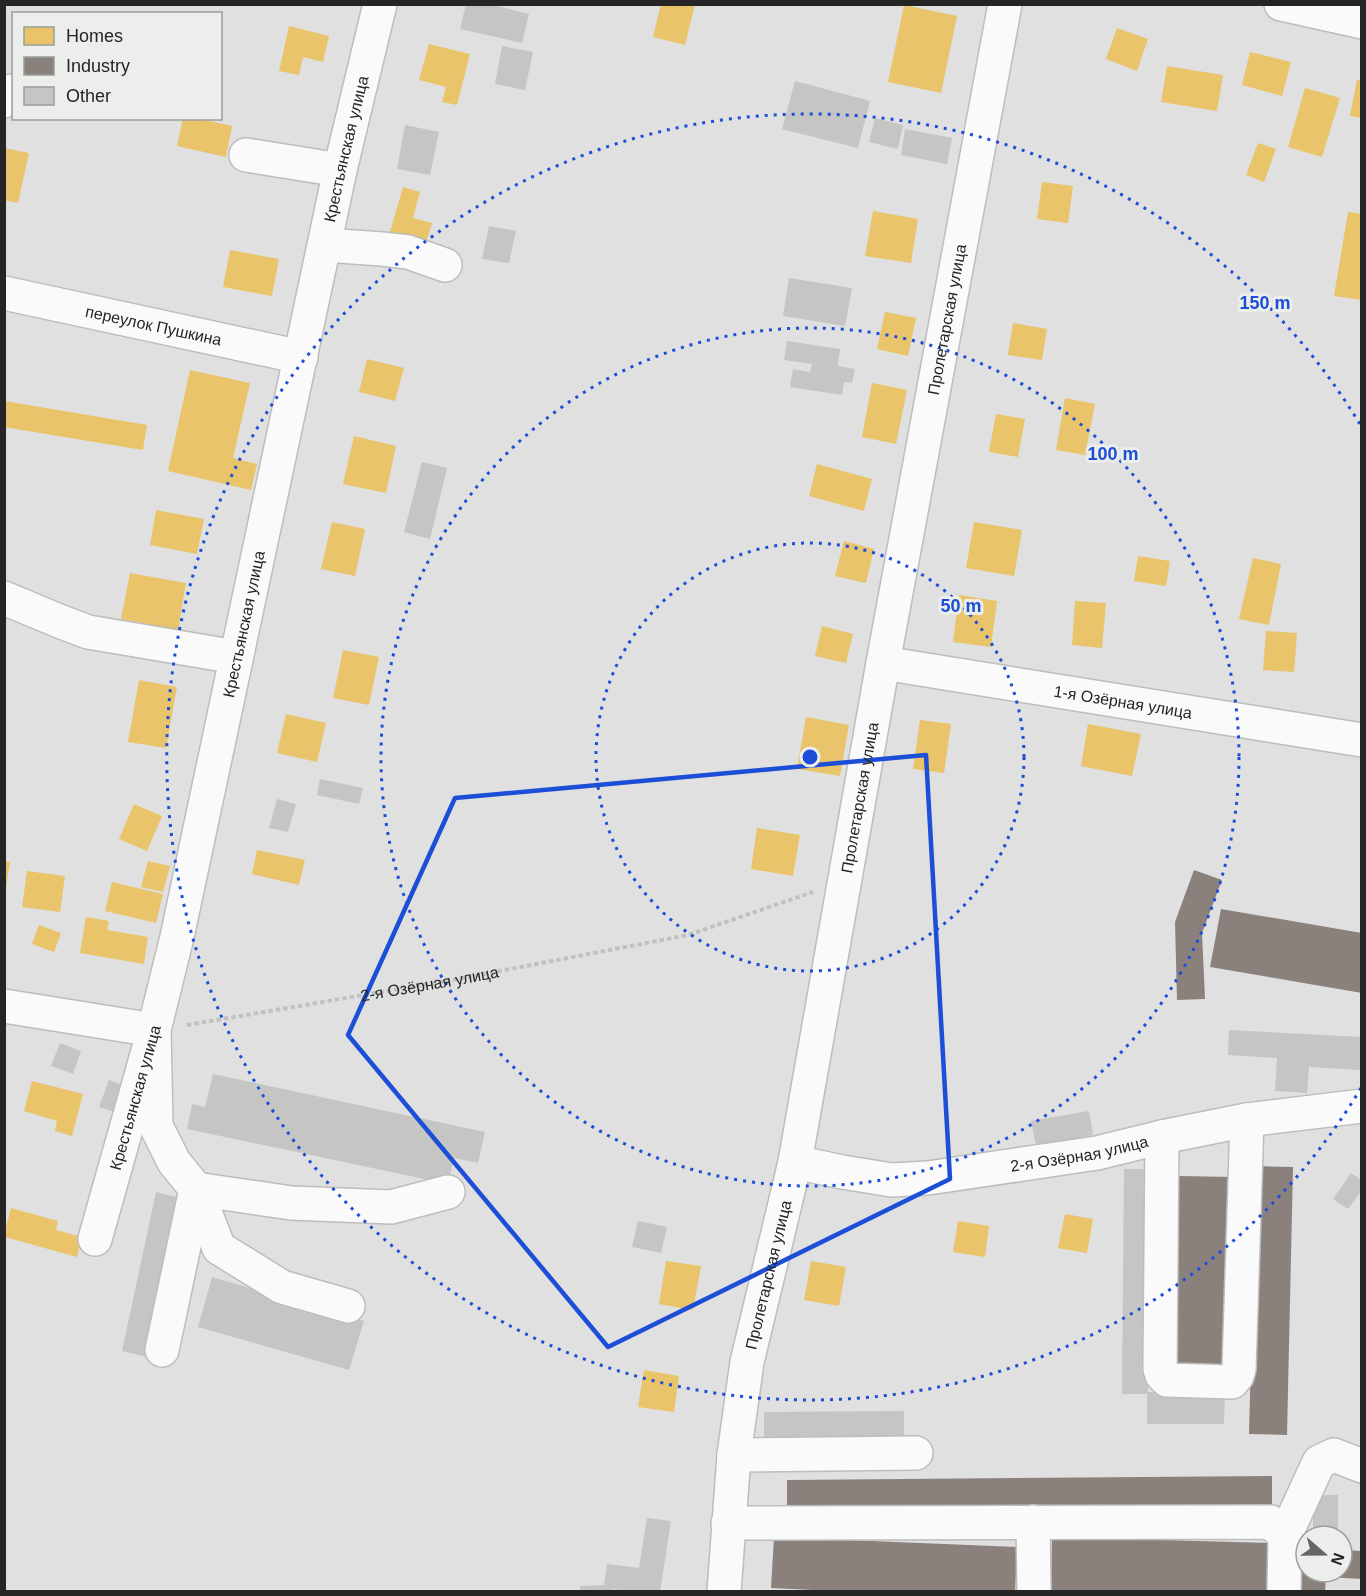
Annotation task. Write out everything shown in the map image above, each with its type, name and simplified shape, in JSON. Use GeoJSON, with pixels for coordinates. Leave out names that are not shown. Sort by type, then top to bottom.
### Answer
{"type":"FeatureCollection","features":[{"type":"Feature","properties":{"kind":"street","name":"Крестьянская улица"},"geometry":{"type":"LineString","coordinates":[[95,1239],[154,1030],[177,937],[340,170],[380,4]]}},
{"type":"Feature","properties":{"kind":"street","name":"Пролетарская улица"},"geometry":{"type":"LineString","coordinates":[[724,1592],[734,1455],[747,1362],[795,1162],[883,663],[1005,4]]}},
{"type":"Feature","properties":{"kind":"street"},"geometry":{"type":"LineString","coordinates":[[1281,4],[1362,22]]}},
{"type":"Feature","properties":{"kind":"street"},"geometry":{"type":"LineString","coordinates":[[246,155],[340,170]]}},
{"type":"Feature","properties":{"kind":"street"},"geometry":{"type":"LineString","coordinates":[[325,245],[408,252],[445,265]]}},
{"type":"Feature","properties":{"kind":"street","name":"переулок Пушкина"},"geometry":{"type":"LineString","coordinates":[[4,293],[301,357]]}},
{"type":"Feature","properties":{"kind":"street"},"geometry":{"type":"LineString","coordinates":[[4,598],[88,632],[236,657]]}},
{"type":"Feature","properties":{"kind":"street","name":"1-я Озёрная улица"},"geometry":{"type":"LineString","coordinates":[[883,663],[1362,740]]}},
{"type":"Feature","properties":{"kind":"street"},"geometry":{"type":"LineString","coordinates":[[4,1006],[154,1030],[156,1126],[174,1162],[196,1189],[219,1248],[282,1287],[348,1306]]}},
{"type":"Feature","properties":{"kind":"street","name":"2-я Озёрная улица"},"geometry":{"type":"LineString","coordinates":[[795,1162],[892,1180],[928,1178],[1097,1153],[1247,1120],[1362,1106]]}},
{"type":"Feature","properties":{"kind":"street"},"geometry":{"type":"LineString","coordinates":[[1162,1137],[1160,1369],[1167,1380],[1232,1382],[1239,1369],[1247,1120]]}},
{"type":"Feature","properties":{"kind":"street"},"geometry":{"type":"LineString","coordinates":[[196,1189],[291,1203],[391,1207],[448,1192]]}},
{"type":"Feature","properties":{"kind":"street"},"geometry":{"type":"LineString","coordinates":[[162,1350],[196,1189]]}},
{"type":"Feature","properties":{"kind":"street"},"geometry":{"type":"LineString","coordinates":[[734,1455],[916,1452]]}},
{"type":"Feature","properties":{"kind":"street"},"geometry":{"type":"LineString","coordinates":[[1284,1592],[1285,1536],[1319,1462],[1334,1455],[1362,1466]]}},
{"type":"Feature","properties":{"kind":"street"},"geometry":{"type":"LineString","coordinates":[[1033,1522],[1034,1592]]}},
{"type":"Feature","properties":{"kind":"street"},"geometry":{"type":"LineString","coordinates":[[728,1523],[1271,1522],[1285,1536]]}},
{"type":"Feature","properties":{"kind":"path","name":"2-я Озёрная улица"},"geometry":{"type":"LineString","coordinates":[[154,1030],[458,980],[688,935],[845,881]]}},
{"type":"Feature","properties":{"kind":"highlighted area"},"geometry":{"type":"Polygon","coordinates":[[[926,755],[950,1179],[608,1347],[348,1035],[455,798],[926,755]]]}},
{"type":"Feature","properties":{"kind":"building: Homes"},"geometry":{"type":"Polygon","coordinates":[[[661,4],[695,4],[685,45],[653,37],[661,4]]]}},
{"type":"Feature","properties":{"kind":"building: Homes"},"geometry":{"type":"Polygon","coordinates":[[[904,5],[957,16],[941,93],[888,82],[904,5]]]}},
{"type":"Feature","properties":{"kind":"building: Homes"},"geometry":{"type":"Polygon","coordinates":[[[289,26],[329,36],[323,62],[303,57],[299,75],[279,71],[289,26]]]}},
{"type":"Feature","properties":{"kind":"building: Homes"},"geometry":{"type":"Polygon","coordinates":[[[1117,28],[1148,39],[1137,71],[1106,59],[1117,28]]]}},
{"type":"Feature","properties":{"kind":"building: Homes"},"geometry":{"type":"Polygon","coordinates":[[[429,44],[470,54],[457,105],[442,102],[446,87],[419,80],[429,44]]]}},
{"type":"Feature","properties":{"kind":"building: Homes"},"geometry":{"type":"Polygon","coordinates":[[[1250,52],[1291,62],[1282,96],[1242,85],[1250,52]]]}},
{"type":"Feature","properties":{"kind":"building: Homes"},"geometry":{"type":"Polygon","coordinates":[[[1167,66],[1223,75],[1217,111],[1161,102],[1167,66]]]}},
{"type":"Feature","properties":{"kind":"building: Homes"},"geometry":{"type":"Polygon","coordinates":[[[1357,80],[1362,81],[1362,118],[1350,116],[1357,80]]]}},
{"type":"Feature","properties":{"kind":"building: Homes"},"geometry":{"type":"Polygon","coordinates":[[[1305,88],[1340,98],[1322,157],[1288,147],[1305,88]]]}},
{"type":"Feature","properties":{"kind":"building: Homes"},"geometry":{"type":"Polygon","coordinates":[[[183,120],[206,120],[232,126],[226,157],[177,146],[183,120]]]}},
{"type":"Feature","properties":{"kind":"building: Homes"},"geometry":{"type":"Polygon","coordinates":[[[1258,143],[1276,149],[1264,182],[1246,175],[1258,143]]]}},
{"type":"Feature","properties":{"kind":"building: Homes"},"geometry":{"type":"Polygon","coordinates":[[[4,148],[29,153],[18,203],[4,200],[4,148]]]}},
{"type":"Feature","properties":{"kind":"building: Homes"},"geometry":{"type":"Polygon","coordinates":[[[1042,182],[1073,186],[1068,223],[1037,219],[1042,182]]]}},
{"type":"Feature","properties":{"kind":"building: Homes"},"geometry":{"type":"Polygon","coordinates":[[[403,187],[420,192],[413,218],[432,223],[424,249],[388,239],[403,187]]]}},
{"type":"Feature","properties":{"kind":"building: Homes"},"geometry":{"type":"Polygon","coordinates":[[[873,211],[918,219],[911,263],[865,256],[873,211]]]}},
{"type":"Feature","properties":{"kind":"building: Homes"},"geometry":{"type":"Polygon","coordinates":[[[1348,212],[1362,214],[1362,300],[1334,296],[1348,212]]]}},
{"type":"Feature","properties":{"kind":"building: Homes"},"geometry":{"type":"Polygon","coordinates":[[[230,250],[279,259],[272,296],[223,287],[230,250]]]}},
{"type":"Feature","properties":{"kind":"building: Homes"},"geometry":{"type":"Polygon","coordinates":[[[885,312],[916,318],[908,356],[877,349],[885,312]]]}},
{"type":"Feature","properties":{"kind":"building: Homes"},"geometry":{"type":"Polygon","coordinates":[[[1013,323],[1047,329],[1042,360],[1008,355],[1013,323]]]}},
{"type":"Feature","properties":{"kind":"building: Homes"},"geometry":{"type":"Polygon","coordinates":[[[367,359],[404,368],[395,401],[359,392],[367,359]]]}},
{"type":"Feature","properties":{"kind":"building: Homes"},"geometry":{"type":"Polygon","coordinates":[[[190,370],[250,383],[233,458],[257,464],[251,490],[168,471],[190,370]]]}},
{"type":"Feature","properties":{"kind":"building: Homes"},"geometry":{"type":"Polygon","coordinates":[[[872,383],[907,390],[896,444],[862,437],[872,383]]]}},
{"type":"Feature","properties":{"kind":"building: Homes"},"geometry":{"type":"Polygon","coordinates":[[[1065,398],[1095,404],[1085,455],[1056,450],[1065,398]]]}},
{"type":"Feature","properties":{"kind":"building: Homes"},"geometry":{"type":"Polygon","coordinates":[[[4,401],[147,425],[143,450],[4,427],[4,401]]]}},
{"type":"Feature","properties":{"kind":"building: Homes"},"geometry":{"type":"Polygon","coordinates":[[[996,414],[1025,419],[1018,457],[989,452],[996,414]]]}},
{"type":"Feature","properties":{"kind":"building: Homes"},"geometry":{"type":"Polygon","coordinates":[[[354,436],[396,446],[386,493],[343,484],[354,436]]]}},
{"type":"Feature","properties":{"kind":"building: Homes"},"geometry":{"type":"Polygon","coordinates":[[[817,464],[872,479],[864,511],[809,496],[817,464]]]}},
{"type":"Feature","properties":{"kind":"building: Homes"},"geometry":{"type":"Polygon","coordinates":[[[156,510],[204,519],[197,554],[150,545],[156,510]]]}},
{"type":"Feature","properties":{"kind":"building: Homes"},"geometry":{"type":"Polygon","coordinates":[[[332,522],[365,529],[355,576],[321,569],[332,522]]]}},
{"type":"Feature","properties":{"kind":"building: Homes"},"geometry":{"type":"Polygon","coordinates":[[[974,522],[1022,530],[1014,576],[966,568],[974,522]]]}},
{"type":"Feature","properties":{"kind":"building: Homes"},"geometry":{"type":"Polygon","coordinates":[[[844,541],[874,549],[866,583],[835,576],[844,541]]]}},
{"type":"Feature","properties":{"kind":"building: Homes"},"geometry":{"type":"Polygon","coordinates":[[[1138,556],[1170,561],[1166,586],[1134,581],[1138,556]]]}},
{"type":"Feature","properties":{"kind":"building: Homes"},"geometry":{"type":"Polygon","coordinates":[[[1253,558],[1281,564],[1269,625],[1239,619],[1253,558]]]}},
{"type":"Feature","properties":{"kind":"building: Homes"},"geometry":{"type":"Polygon","coordinates":[[[130,573],[186,583],[178,630],[121,619],[130,573]]]}},
{"type":"Feature","properties":{"kind":"building: Homes"},"geometry":{"type":"Polygon","coordinates":[[[959,595],[997,601],[991,647],[953,642],[959,595]]]}},
{"type":"Feature","properties":{"kind":"building: Homes"},"geometry":{"type":"Polygon","coordinates":[[[1075,601],[1106,603],[1102,648],[1072,645],[1075,601]]]}},
{"type":"Feature","properties":{"kind":"building: Homes"},"geometry":{"type":"Polygon","coordinates":[[[822,626],[853,634],[846,663],[815,656],[822,626]]]}},
{"type":"Feature","properties":{"kind":"building: Homes"},"geometry":{"type":"Polygon","coordinates":[[[1266,631],[1297,633],[1294,672],[1263,670],[1266,631]]]}},
{"type":"Feature","properties":{"kind":"building: Homes"},"geometry":{"type":"Polygon","coordinates":[[[343,650],[379,657],[369,705],[333,698],[343,650]]]}},
{"type":"Feature","properties":{"kind":"building: Homes"},"geometry":{"type":"Polygon","coordinates":[[[139,680],[177,687],[166,748],[128,742],[139,680]]]}},
{"type":"Feature","properties":{"kind":"building: Homes"},"geometry":{"type":"Polygon","coordinates":[[[286,714],[326,723],[317,762],[277,753],[286,714]]]}},
{"type":"Feature","properties":{"kind":"building: Homes"},"geometry":{"type":"Polygon","coordinates":[[[806,717],[849,725],[840,776],[797,769],[806,717]]]}},
{"type":"Feature","properties":{"kind":"building: Homes"},"geometry":{"type":"Polygon","coordinates":[[[920,720],[951,724],[944,773],[913,769],[920,720]]]}},
{"type":"Feature","properties":{"kind":"building: Homes"},"geometry":{"type":"Polygon","coordinates":[[[1088,724],[1141,734],[1132,776],[1081,766],[1088,724]]]}},
{"type":"Feature","properties":{"kind":"building: Homes"},"geometry":{"type":"Polygon","coordinates":[[[134,804],[162,816],[147,851],[119,839],[134,804]]]}},
{"type":"Feature","properties":{"kind":"building: Homes"},"geometry":{"type":"Polygon","coordinates":[[[757,828],[800,835],[793,876],[751,869],[757,828]]]}},
{"type":"Feature","properties":{"kind":"building: Homes"},"geometry":{"type":"Polygon","coordinates":[[[257,850],[305,860],[299,885],[252,874],[257,850]]]}},
{"type":"Feature","properties":{"kind":"building: Homes"},"geometry":{"type":"Polygon","coordinates":[[[4,861],[10,862],[6,888],[4,888],[4,861]]]}},
{"type":"Feature","properties":{"kind":"building: Homes"},"geometry":{"type":"Polygon","coordinates":[[[148,861],[170,866],[163,892],[141,887],[148,861]]]}},
{"type":"Feature","properties":{"kind":"building: Homes"},"geometry":{"type":"Polygon","coordinates":[[[27,871],[65,876],[60,912],[22,907],[27,871]]]}},
{"type":"Feature","properties":{"kind":"building: Homes"},"geometry":{"type":"Polygon","coordinates":[[[112,882],[163,894],[156,923],[105,911],[112,882]]]}},
{"type":"Feature","properties":{"kind":"building: Homes"},"geometry":{"type":"Polygon","coordinates":[[[86,917],[109,921],[107,930],[148,937],[144,964],[80,953],[86,917]]]}},
{"type":"Feature","properties":{"kind":"building: Homes"},"geometry":{"type":"Polygon","coordinates":[[[39,925],[61,933],[54,952],[32,944],[39,925]]]}},
{"type":"Feature","properties":{"kind":"building: Homes"},"geometry":{"type":"Polygon","coordinates":[[[32,1081],[83,1094],[72,1136],[55,1131],[57,1121],[24,1111],[32,1081]]]}},
{"type":"Feature","properties":{"kind":"building: Homes"},"geometry":{"type":"Polygon","coordinates":[[[11,1208],[58,1221],[56,1230],[82,1237],[77,1257],[5,1237],[11,1208]]]}},
{"type":"Feature","properties":{"kind":"building: Homes"},"geometry":{"type":"Polygon","coordinates":[[[1065,1214],[1093,1219],[1087,1253],[1058,1248],[1065,1214]]]}},
{"type":"Feature","properties":{"kind":"building: Homes"},"geometry":{"type":"Polygon","coordinates":[[[958,1221],[989,1226],[985,1257],[953,1252],[958,1221]]]}},
{"type":"Feature","properties":{"kind":"building: Homes"},"geometry":{"type":"Polygon","coordinates":[[[666,1261],[701,1266],[693,1310],[659,1304],[666,1261]]]}},
{"type":"Feature","properties":{"kind":"building: Homes"},"geometry":{"type":"Polygon","coordinates":[[[811,1261],[846,1267],[839,1306],[804,1300],[811,1261]]]}},
{"type":"Feature","properties":{"kind":"building: Homes"},"geometry":{"type":"Polygon","coordinates":[[[644,1370],[679,1376],[674,1412],[638,1407],[644,1370]]]}},
{"type":"Feature","properties":{"kind":"building: Industry"},"geometry":{"type":"Polygon","coordinates":[[[1194,870],[1222,880],[1202,933],[1205,999],[1177,1000],[1175,922],[1194,870]]]}},
{"type":"Feature","properties":{"kind":"building: Industry"},"geometry":{"type":"Polygon","coordinates":[[[1221,909],[1362,933],[1362,993],[1210,967],[1221,909]]]}},
{"type":"Feature","properties":{"kind":"building: Industry"},"geometry":{"type":"Polygon","coordinates":[[[1256,1166],[1293,1167],[1287,1435],[1249,1434],[1256,1166]]]}},
{"type":"Feature","properties":{"kind":"building: Industry"},"geometry":{"type":"Polygon","coordinates":[[[1178,1176],[1234,1177],[1229,1365],[1174,1364],[1178,1176]]]}},
{"type":"Feature","properties":{"kind":"building: Industry"},"geometry":{"type":"Polygon","coordinates":[[[1272,1476],[1272,1508],[787,1512],[787,1480],[1272,1476]]]}},
{"type":"Feature","properties":{"kind":"building: Industry"},"geometry":{"type":"Polygon","coordinates":[[[774,1537],[1017,1547],[1015,1592],[855,1592],[771,1588],[774,1537]]]}},
{"type":"Feature","properties":{"kind":"building: Industry"},"geometry":{"type":"Polygon","coordinates":[[[1052,1537],[1272,1543],[1271,1592],[1051,1591],[1052,1537]]]}},
{"type":"Feature","properties":{"kind":"building: Industry"},"geometry":{"type":"Polygon","coordinates":[[[1354,1551],[1362,1551],[1362,1579],[1354,1579],[1354,1551]]]}},
{"type":"Feature","properties":{"kind":"building: Industry"},"geometry":{"type":"Polygon","coordinates":[[[1298,1584],[1326,1584],[1325,1592],[1298,1592],[1298,1584]]]}},
{"type":"Feature","properties":{"kind":"building: Other"},"geometry":{"type":"Polygon","coordinates":[[[466,4],[490,4],[529,14],[522,43],[460,29],[466,4]]]}},
{"type":"Feature","properties":{"kind":"building: Other"},"geometry":{"type":"Polygon","coordinates":[[[502,46],[533,52],[525,90],[495,84],[502,46]]]}},
{"type":"Feature","properties":{"kind":"building: Other"},"geometry":{"type":"Polygon","coordinates":[[[795,81],[870,101],[858,148],[782,129],[795,81]]]}},
{"type":"Feature","properties":{"kind":"building: Other"},"geometry":{"type":"Polygon","coordinates":[[[875,118],[903,125],[898,149],[869,142],[875,118]]]}},
{"type":"Feature","properties":{"kind":"building: Other"},"geometry":{"type":"Polygon","coordinates":[[[405,125],[439,132],[430,175],[397,169],[405,125]]]}},
{"type":"Feature","properties":{"kind":"building: Other"},"geometry":{"type":"Polygon","coordinates":[[[905,129],[952,138],[947,164],[901,155],[905,129]]]}},
{"type":"Feature","properties":{"kind":"building: Other"},"geometry":{"type":"Polygon","coordinates":[[[489,226],[516,231],[509,263],[482,259],[489,226]]]}},
{"type":"Feature","properties":{"kind":"building: Other"},"geometry":{"type":"Polygon","coordinates":[[[789,278],[852,288],[845,326],[783,316],[789,278]]]}},
{"type":"Feature","properties":{"kind":"building: Other"},"geometry":{"type":"Polygon","coordinates":[[[787,341],[840,349],[838,366],[855,369],[852,383],[844,382],[842,395],[790,387],[793,369],[810,372],[812,364],[784,360],[787,341]]]}},
{"type":"Feature","properties":{"kind":"building: Other"},"geometry":{"type":"Polygon","coordinates":[[[422,462],[447,468],[430,539],[404,532],[422,462]]]}},
{"type":"Feature","properties":{"kind":"building: Other"},"geometry":{"type":"Polygon","coordinates":[[[320,779],[363,788],[359,804],[317,795],[320,779]]]}},
{"type":"Feature","properties":{"kind":"building: Other"},"geometry":{"type":"Polygon","coordinates":[[[277,799],[296,804],[288,832],[269,828],[277,799]]]}},
{"type":"Feature","properties":{"kind":"building: Other"},"geometry":{"type":"Polygon","coordinates":[[[1229,1030],[1362,1037],[1362,1070],[1309,1067],[1307,1093],[1275,1091],[1277,1058],[1228,1055],[1229,1030]]]}},
{"type":"Feature","properties":{"kind":"building: Other"},"geometry":{"type":"Polygon","coordinates":[[[60,1043],[81,1051],[73,1074],[51,1066],[60,1043]]]}},
{"type":"Feature","properties":{"kind":"building: Other"},"geometry":{"type":"Polygon","coordinates":[[[213,1074],[485,1132],[478,1163],[454,1158],[448,1184],[187,1129],[192,1104],[205,1107],[213,1074]]]}},
{"type":"Feature","properties":{"kind":"building: Other"},"geometry":{"type":"Polygon","coordinates":[[[109,1080],[123,1085],[114,1112],[99,1107],[109,1080]]]}},
{"type":"Feature","properties":{"kind":"building: Other"},"geometry":{"type":"Polygon","coordinates":[[[1089,1111],[1093,1135],[1036,1146],[1031,1121],[1089,1111]]]}},
{"type":"Feature","properties":{"kind":"building: Other"},"geometry":{"type":"Polygon","coordinates":[[[1124,1169],[1149,1169],[1148,1392],[1225,1393],[1224,1424],[1147,1424],[1147,1394],[1122,1394],[1124,1169]]]}},
{"type":"Feature","properties":{"kind":"building: Other"},"geometry":{"type":"Polygon","coordinates":[[[1351,1173],[1362,1181],[1362,1190],[1348,1209],[1333,1199],[1351,1173]]]}},
{"type":"Feature","properties":{"kind":"building: Other"},"geometry":{"type":"Polygon","coordinates":[[[156,1192],[186,1199],[151,1358],[122,1351],[156,1192]]]}},
{"type":"Feature","properties":{"kind":"building: Other"},"geometry":{"type":"Polygon","coordinates":[[[638,1221],[667,1227],[661,1253],[632,1247],[638,1221]]]}},
{"type":"Feature","properties":{"kind":"building: Other"},"geometry":{"type":"Polygon","coordinates":[[[212,1277],[364,1321],[349,1370],[198,1327],[212,1277]]]}},
{"type":"Feature","properties":{"kind":"building: Other"},"geometry":{"type":"Polygon","coordinates":[[[904,1411],[904,1443],[764,1443],[764,1412],[904,1411]]]}},
{"type":"Feature","properties":{"kind":"building: Other"},"geometry":{"type":"Polygon","coordinates":[[[1313,1495],[1338,1495],[1338,1524],[1313,1524],[1313,1495]]]}},
{"type":"Feature","properties":{"kind":"building: Other"},"geometry":{"type":"Polygon","coordinates":[[[647,1518],[671,1521],[660,1592],[631,1592],[612,1589],[612,1592],[580,1592],[580,1586],[604,1585],[607,1564],[639,1568],[647,1518]]]}}]}
